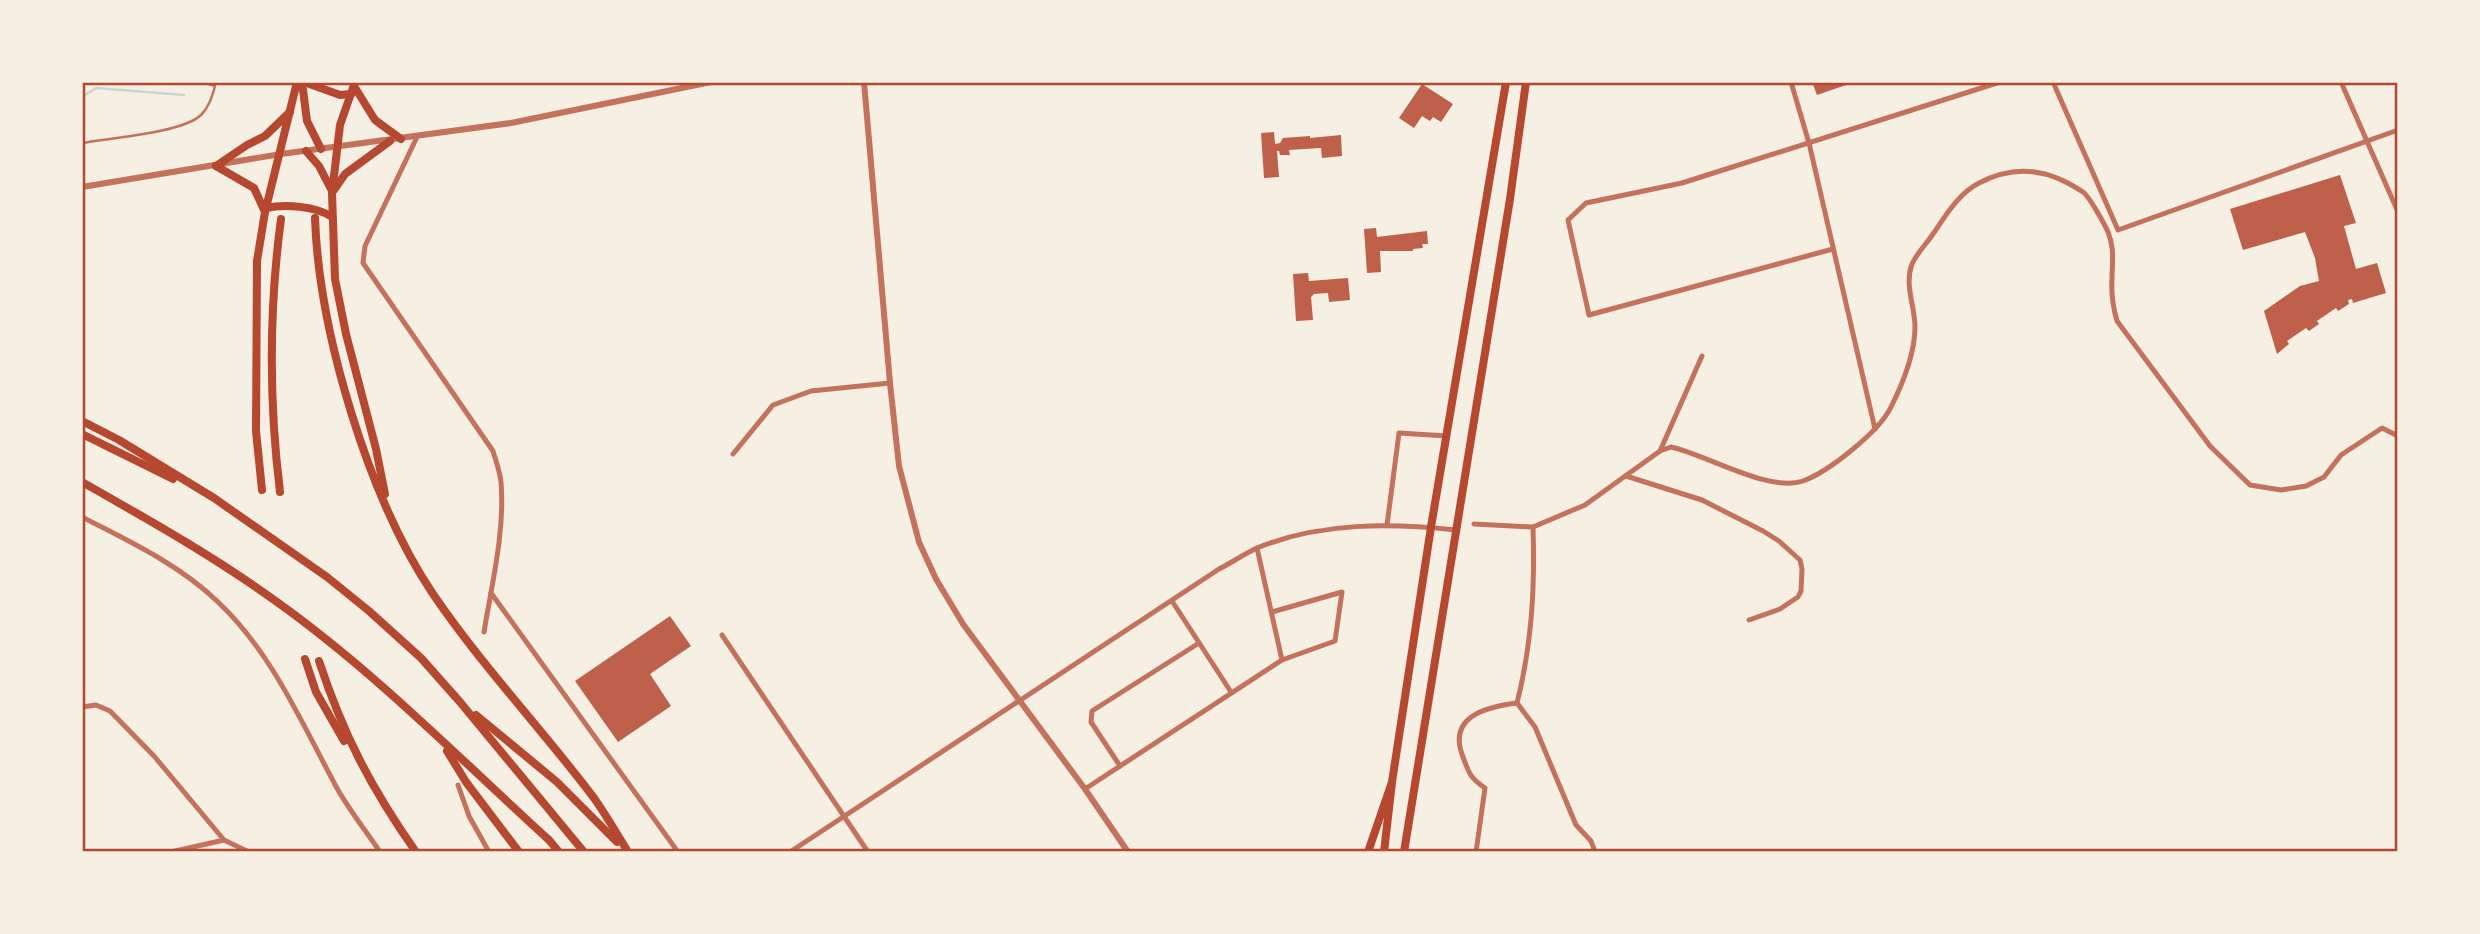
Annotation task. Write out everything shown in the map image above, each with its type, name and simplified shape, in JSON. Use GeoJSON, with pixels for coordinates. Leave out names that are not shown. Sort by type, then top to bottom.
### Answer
{"type":"FeatureCollection","features":[{"type":"Feature","properties":{"kind":"main road"},"geometry":{"type":"LineString","coordinates":[[262,490],[256,432],[257,261],[266,210],[297,82]]}},
{"type":"Feature","properties":{"kind":"main road"},"geometry":{"type":"LineString","coordinates":[[321,149],[307,121],[303,82],[340,94],[353,87]]}},
{"type":"Feature","properties":{"kind":"main road"},"geometry":{"type":"LineString","coordinates":[[1384,852],[1392,782],[1431,527],[1506,82]]}},
{"type":"Feature","properties":{"kind":"main road"},"geometry":{"type":"LineString","coordinates":[[1404,852],[1510,199],[1526,82]]}},
{"type":"Feature","properties":{"kind":"main road"},"geometry":{"type":"LineString","coordinates":[[353,87],[376,120],[401,139]]}},
{"type":"Feature","properties":{"kind":"main road"},"geometry":{"type":"LineString","coordinates":[[353,87],[340,125],[332,192],[338,293],[389,510]]}},
{"type":"Feature","properties":{"kind":"main road"},"geometry":{"type":"LineString","coordinates":[[266,210],[254,188],[216,166],[265,136],[290,112]]}},
{"type":"Feature","properties":{"kind":"main road"},"geometry":{"type":"LineString","coordinates":[[332,192],[345,174],[390,141]]}},
{"type":"Feature","properties":{"kind":"main road"},"geometry":{"type":"LineString","coordinates":[[306,151],[319,166],[332,192]]}},
{"type":"Feature","properties":{"kind":"main road"},"geometry":{"type":"LineString","coordinates":[[266,210],[277,205],[324,211],[332,217]]}},
{"type":"Feature","properties":{"kind":"main road"},"geometry":{"type":"LineString","coordinates":[[315,218],[320,279],[344,384],[373,473],[418,569],[491,673],[594,799],[628,852]]}},
{"type":"Feature","properties":{"kind":"main road"},"geometry":{"type":"LineString","coordinates":[[280,492],[274,434],[273,359],[274,280],[281,219]]}},
{"type":"Feature","properties":{"kind":"main road"},"geometry":{"type":"LineString","coordinates":[[82,421],[120,440],[214,498],[369,611],[421,658],[584,852]]}},
{"type":"Feature","properties":{"kind":"main road"},"geometry":{"type":"LineString","coordinates":[[82,435],[214,498]]}},
{"type":"Feature","properties":{"kind":"main road"},"geometry":{"type":"LineString","coordinates":[[82,482],[166,529],[279,603],[394,695],[550,840],[559,852]]}},
{"type":"Feature","properties":{"kind":"main road"},"geometry":{"type":"LineString","coordinates":[[305,659],[329,717],[416,852]]}},
{"type":"Feature","properties":{"kind":"main road"},"geometry":{"type":"LineString","coordinates":[[319,660],[335,706],[363,769]]}},
{"type":"Feature","properties":{"kind":"main road"},"geometry":{"type":"LineString","coordinates":[[460,702],[557,782],[628,852]]}},
{"type":"Feature","properties":{"kind":"main road"},"geometry":{"type":"LineString","coordinates":[[442,742],[466,782],[519,852]]}},
{"type":"Feature","properties":{"kind":"main road"},"geometry":{"type":"LineString","coordinates":[[1368,852],[1392,782]]}},
{"type":"Feature","properties":{"kind":"street"},"geometry":{"type":"LineString","coordinates":[[82,187],[281,154],[510,123],[711,82]]}},
{"type":"Feature","properties":{"kind":"street"},"geometry":{"type":"LineString","coordinates":[[864,82],[899,466],[919,542],[936,579],[963,624],[1128,852]]}},
{"type":"Feature","properties":{"kind":"street"},"geometry":{"type":"LineString","coordinates":[[1791,82],[1809,143],[1875,430]]}},
{"type":"Feature","properties":{"kind":"street"},"geometry":{"type":"LineString","coordinates":[[1833,249],[1589,316],[1568,220],[1586,203],[1682,183],[2000,82]]}},
{"type":"Feature","properties":{"kind":"street"},"geometry":{"type":"LineString","coordinates":[[2053,82],[2118,230],[2398,130]]}},
{"type":"Feature","properties":{"kind":"street"},"geometry":{"type":"LineString","coordinates":[[2341,82],[2398,212]]}},
{"type":"Feature","properties":{"kind":"street"},"geometry":{"type":"LineString","coordinates":[[417,137],[365,246],[363,264],[493,451],[501,481],[501,515],[498,554],[484,632]]}},
{"type":"Feature","properties":{"kind":"street"},"geometry":{"type":"LineString","coordinates":[[1474,524],[1533,527],[1585,505],[1660,451],[1671,447],[1783,483],[1800,482],[1822,471],[1875,430],[1890,409],[1913,349],[1915,326],[1909,282],[1913,263],[1959,198],[1979,183],[1997,176],[2030,170],[2045,172],[2084,192],[2108,231],[2114,252],[2112,302],[2117,321],[2210,446],[2250,485],[2281,490],[2306,486],[2324,477],[2341,455],[2382,429],[2398,436]]}},
{"type":"Feature","properties":{"kind":"street"},"geometry":{"type":"LineString","coordinates":[[1660,451],[1702,356]]}},
{"type":"Feature","properties":{"kind":"street"},"geometry":{"type":"LineString","coordinates":[[733,454],[773,405],[811,391],[890,383]]}},
{"type":"Feature","properties":{"kind":"street"},"geometry":{"type":"LineString","coordinates":[[1387,525],[1399,433],[1447,436]]}},
{"type":"Feature","properties":{"kind":"street"},"geometry":{"type":"LineString","coordinates":[[1626,476],[1702,500],[1763,531],[1800,560],[1801,590],[1798,597],[1780,608],[1749,620]]}},
{"type":"Feature","properties":{"kind":"street"},"geometry":{"type":"LineString","coordinates":[[82,517],[156,556],[194,581],[235,619],[261,650],[340,793],[380,852]]}},
{"type":"Feature","properties":{"kind":"street"},"geometry":{"type":"LineString","coordinates":[[790,852],[1219,569],[1257,548],[1305,534],[1361,526],[1402,524],[1457,530]]}},
{"type":"Feature","properties":{"kind":"street"},"geometry":{"type":"LineString","coordinates":[[1517,703],[1528,660],[1533,608],[1533,527]]}},
{"type":"Feature","properties":{"kind":"street"},"geometry":{"type":"LineString","coordinates":[[1257,548],[1282,660]]}},
{"type":"Feature","properties":{"kind":"street"},"geometry":{"type":"LineString","coordinates":[[1085,789],[1282,660],[1335,641],[1342,592],[1272,611]]}},
{"type":"Feature","properties":{"kind":"street"},"geometry":{"type":"LineString","coordinates":[[491,593],[678,852]]}},
{"type":"Feature","properties":{"kind":"street"},"geometry":{"type":"LineString","coordinates":[[1172,601],[1231,692]]}},
{"type":"Feature","properties":{"kind":"street"},"geometry":{"type":"LineString","coordinates":[[722,635],[869,852]]}},
{"type":"Feature","properties":{"kind":"street"},"geometry":{"type":"LineString","coordinates":[[1120,766],[1091,722],[1091,711],[1199,643]]}},
{"type":"Feature","properties":{"kind":"street"},"geometry":{"type":"LineString","coordinates":[[1476,852],[1485,788],[1471,778],[1457,743],[1461,727],[1476,713],[1492,706],[1517,703]]}},
{"type":"Feature","properties":{"kind":"street"},"geometry":{"type":"LineString","coordinates":[[1517,703],[1535,727],[1576,825],[1591,841],[1595,852]]}},
{"type":"Feature","properties":{"kind":"street"},"geometry":{"type":"LineString","coordinates":[[82,707],[96,705],[110,711],[153,756],[223,840],[249,852]]}},
{"type":"Feature","properties":{"kind":"street"},"geometry":{"type":"LineString","coordinates":[[458,785],[469,816],[489,852]]}},
{"type":"Feature","properties":{"kind":"street"},"geometry":{"type":"LineString","coordinates":[[171,852],[223,840]]}},
{"type":"Feature","properties":{"kind":"lane"},"geometry":{"type":"LineString","coordinates":[[82,144],[180,127],[200,117],[210,104],[215,86],[202,82]]}},
{"type":"Feature","properties":{"kind":"building"},"geometry":{"type":"Polygon","coordinates":[[[1812,82],[1852,82],[1852,83],[1817,95],[1812,82]]]}},
{"type":"Feature","properties":{"kind":"building"},"geometry":{"type":"Polygon","coordinates":[[[1422,84],[1453,104],[1441,122],[1433,117],[1430,121],[1422,116],[1414,128],[1399,118],[1422,84]]]}},
{"type":"Feature","properties":{"kind":"building"},"geometry":{"type":"Polygon","coordinates":[[[1274,132],[1275,144],[1280,143],[1283,138],[1341,135],[1342,156],[1322,158],[1321,148],[1289,150],[1290,155],[1280,155],[1277,151],[1279,177],[1264,178],[1261,133],[1274,132]]]}},
{"type":"Feature","properties":{"kind":"building"},"geometry":{"type":"Polygon","coordinates":[[[2340,175],[2356,223],[2344,226],[2356,269],[2377,263],[2386,293],[2353,303],[2352,299],[2348,300],[2349,304],[2338,311],[2336,308],[2317,321],[2319,324],[2309,331],[2306,328],[2287,341],[2289,344],[2277,354],[2264,311],[2300,286],[2319,281],[2315,258],[2305,232],[2243,250],[2230,209],[2340,175]]]}},
{"type":"Feature","properties":{"kind":"building"},"geometry":{"type":"Polygon","coordinates":[[[1376,228],[1377,237],[1427,231],[1428,244],[1422,244],[1423,248],[1413,251],[1380,251],[1381,272],[1367,273],[1364,229],[1376,228]]]}},
{"type":"Feature","properties":{"kind":"building"},"geometry":{"type":"Polygon","coordinates":[[[1308,273],[1309,281],[1348,278],[1350,300],[1329,302],[1328,293],[1314,294],[1311,297],[1313,320],[1296,321],[1293,274],[1308,273]]]}},
{"type":"Feature","properties":{"kind":"building"},"geometry":{"type":"Polygon","coordinates":[[[670,616],[691,646],[650,674],[671,706],[618,742],[575,681],[670,616]]]}},
{"type":"Feature","properties":{"kind":"waterway"},"geometry":{"type":"LineString","coordinates":[[82,97],[96,88],[184,95]]}}]}
